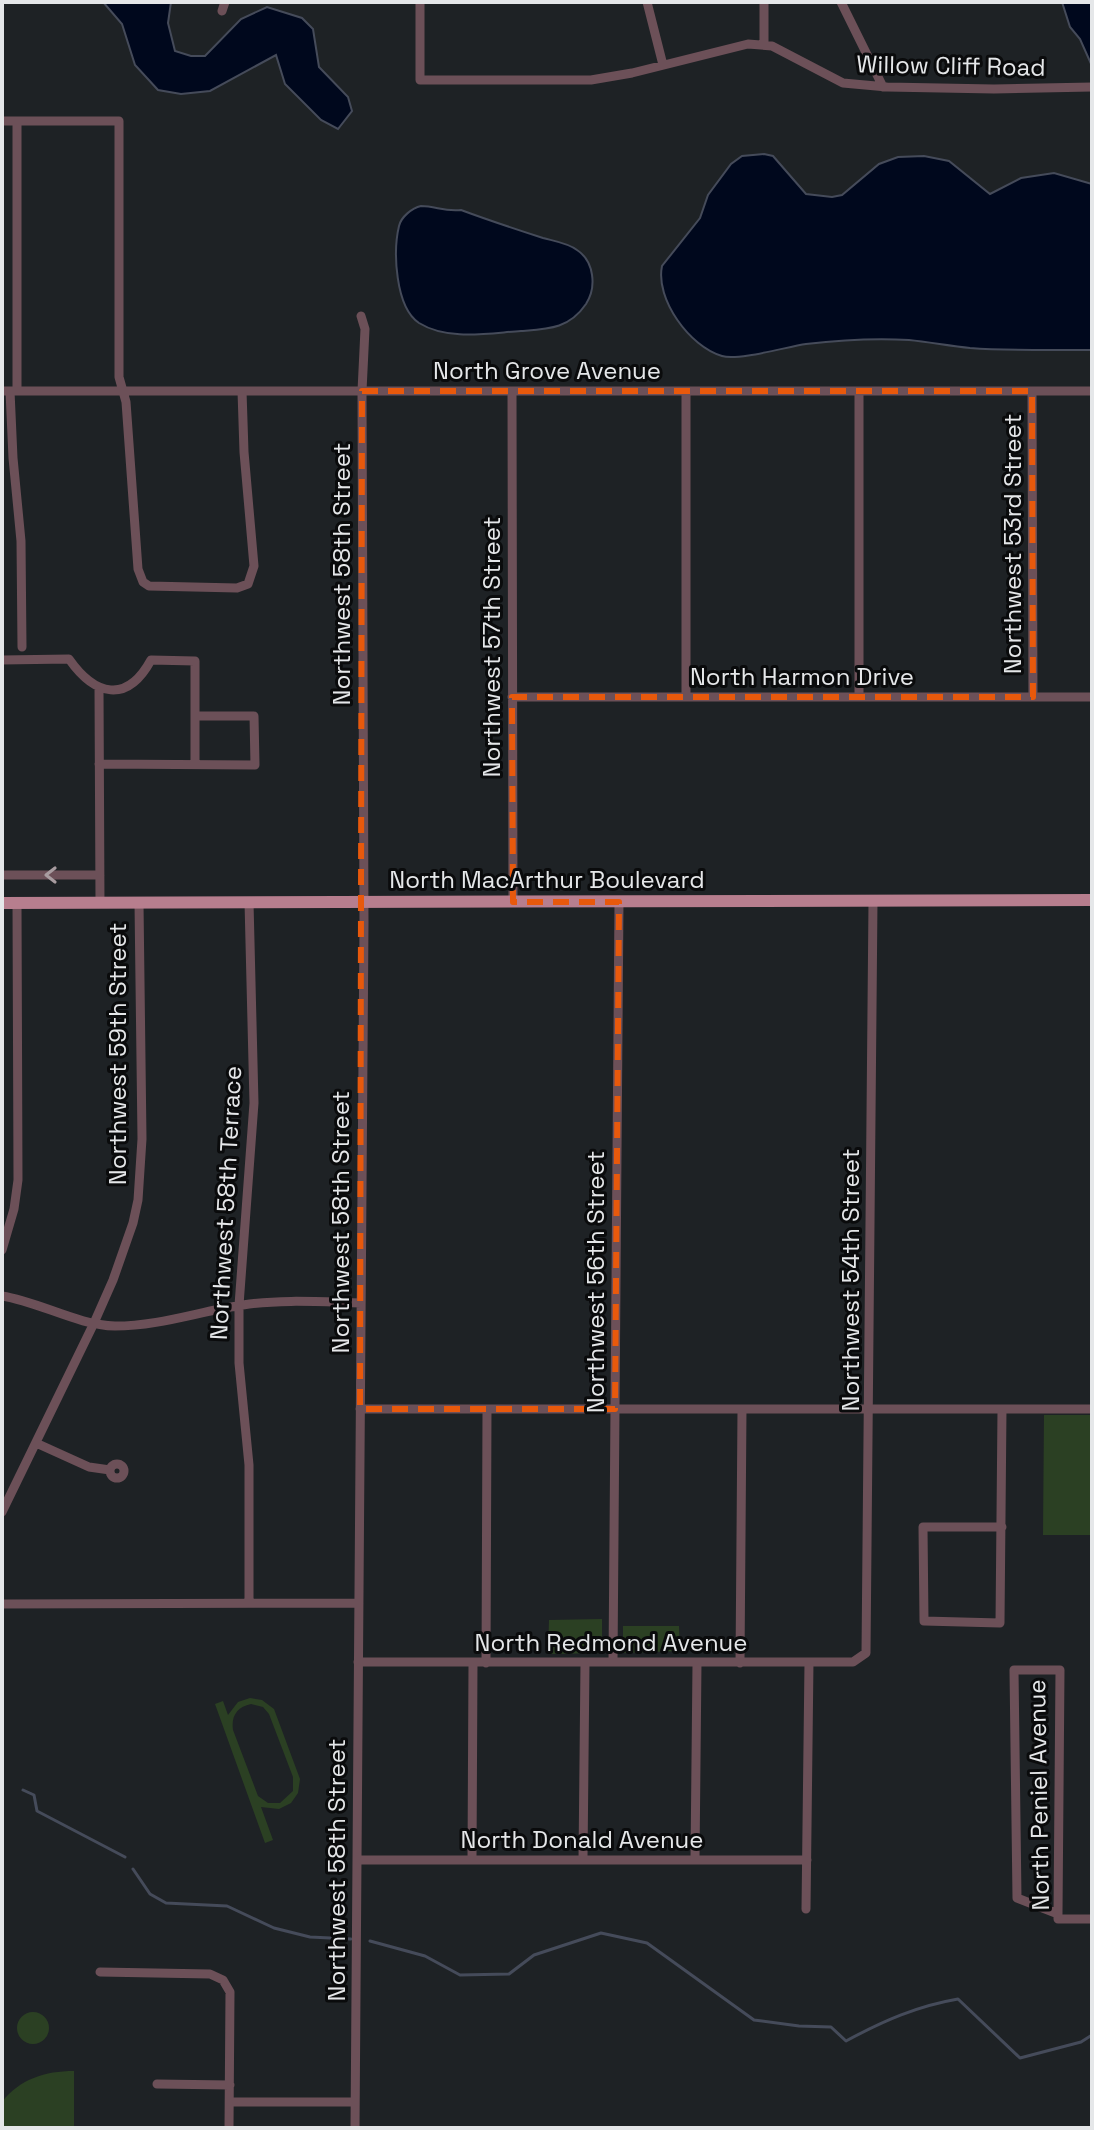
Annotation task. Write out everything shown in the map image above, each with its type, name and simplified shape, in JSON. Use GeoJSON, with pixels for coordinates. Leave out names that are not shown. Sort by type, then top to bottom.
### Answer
{"type":"FeatureCollection","features":[{"type":"Feature","properties":{"kind":"main road","name":"North MacArthur Boulevard"},"geometry":{"type":"LineString","coordinates":[[2,903],[1092,900]]}},
{"type":"Feature","properties":{"kind":"street"},"geometry":{"type":"LineString","coordinates":[[420,2],[420,80],[591,80],[748,44],[764,45],[764,2]]}},
{"type":"Feature","properties":{"kind":"street"},"geometry":{"type":"LineString","coordinates":[[647,2],[663,65]]}},
{"type":"Feature","properties":{"kind":"street"},"geometry":{"type":"LineString","coordinates":[[841,2],[883,87]]}},
{"type":"Feature","properties":{"kind":"street","name":"Willow Cliff Road"},"geometry":{"type":"LineString","coordinates":[[764,45],[772,46],[843,83],[883,87],[994,89],[1092,87]]}},
{"type":"Feature","properties":{"kind":"street"},"geometry":{"type":"LineString","coordinates":[[2,121],[119,121],[119,377],[126,402],[139,576],[143,582],[157,588],[243,587],[253,574],[242,391]]}},
{"type":"Feature","properties":{"kind":"street"},"geometry":{"type":"LineString","coordinates":[[17,121],[10,391],[22,556],[22,647]]}},
{"type":"Feature","properties":{"kind":"street","name":"Northwest 58th Street"},"geometry":{"type":"LineString","coordinates":[[355,2128],[363,903],[362,391],[365,329],[361,316]]}},
{"type":"Feature","properties":{"kind":"street","name":"North Grove Avenue"},"geometry":{"type":"LineString","coordinates":[[10,391],[1092,391]]}},
{"type":"Feature","properties":{"kind":"street","name":"Northwest 57th Street"},"geometry":{"type":"LineString","coordinates":[[512,391],[513,902]]}},
{"type":"Feature","properties":{"kind":"street"},"geometry":{"type":"LineString","coordinates":[[686,391],[686,697]]}},
{"type":"Feature","properties":{"kind":"street"},"geometry":{"type":"LineString","coordinates":[[859,391],[859,697]]}},
{"type":"Feature","properties":{"kind":"street","name":"Northwest 53rd Street"},"geometry":{"type":"LineString","coordinates":[[1032,391],[1033,697]]}},
{"type":"Feature","properties":{"kind":"street"},"geometry":{"type":"LineString","coordinates":[[2,660],[69,659],[89,683],[99,688],[120,690],[144,672],[151,660],[195,661],[195,764]]}},
{"type":"Feature","properties":{"kind":"street"},"geometry":{"type":"LineString","coordinates":[[99,688],[100,903]]}},
{"type":"Feature","properties":{"kind":"street","name":"North Harmon Drive"},"geometry":{"type":"LineString","coordinates":[[512,697],[1092,697]]}},
{"type":"Feature","properties":{"kind":"street"},"geometry":{"type":"LineString","coordinates":[[99,764],[255,765],[254,716],[195,716]]}},
{"type":"Feature","properties":{"kind":"street"},"geometry":{"type":"LineString","coordinates":[[2,875],[100,875]]}},
{"type":"Feature","properties":{"kind":"street","name":"Northwest 54th Street"},"geometry":{"type":"LineString","coordinates":[[863,1657],[868,1647],[873,901]]}},
{"type":"Feature","properties":{"kind":"street","name":"Northwest 58th Terrace"},"geometry":{"type":"LineString","coordinates":[[249,902],[254,1103],[239,1305],[239,1363],[249,1465],[249,1602]]}},
{"type":"Feature","properties":{"kind":"street","name":"Northwest 56th Street"},"geometry":{"type":"LineString","coordinates":[[613,1662],[619,902]]}},
{"type":"Feature","properties":{"kind":"street"},"geometry":{"type":"LineString","coordinates":[[2,1250],[14,1209],[18,1180],[17,903]]}},
{"type":"Feature","properties":{"kind":"street","name":"Northwest 59th Street"},"geometry":{"type":"LineString","coordinates":[[2,1512],[113,1280],[138,1200],[141,1167],[139,903]]}},
{"type":"Feature","properties":{"kind":"street"},"geometry":{"type":"LineString","coordinates":[[2,1296],[112,1326],[159,1322],[239,1305],[361,1303]]}},
{"type":"Feature","properties":{"kind":"street"},"geometry":{"type":"LineString","coordinates":[[360,1409],[1092,1409]]}},
{"type":"Feature","properties":{"kind":"street"},"geometry":{"type":"LineString","coordinates":[[486,1663],[487,1409]]}},
{"type":"Feature","properties":{"kind":"street"},"geometry":{"type":"LineString","coordinates":[[740,1663],[742,1409]]}},
{"type":"Feature","properties":{"kind":"street"},"geometry":{"type":"LineString","coordinates":[[1002,1409],[1002,1527],[1000,1623],[924,1621],[923,1527],[1002,1527]]}},
{"type":"Feature","properties":{"kind":"street"},"geometry":{"type":"LineString","coordinates":[[36,1443],[89,1467],[110,1470]]}},
{"type":"Feature","properties":{"kind":"street"},"geometry":{"type":"LineString","coordinates":[[2,1604],[359,1603]]}},
{"type":"Feature","properties":{"kind":"street","name":"North Redmond Avenue"},"geometry":{"type":"LineString","coordinates":[[358,1662],[853,1662],[863,1657]]}},
{"type":"Feature","properties":{"kind":"street"},"geometry":{"type":"LineString","coordinates":[[583,1860],[585,1662]]}},
{"type":"Feature","properties":{"kind":"street"},"geometry":{"type":"LineString","coordinates":[[806,1909],[809,1662]]}},
{"type":"Feature","properties":{"kind":"street"},"geometry":{"type":"LineString","coordinates":[[472,1860],[473,1663]]}},
{"type":"Feature","properties":{"kind":"street"},"geometry":{"type":"LineString","coordinates":[[695,1859],[697,1663]]}},
{"type":"Feature","properties":{"kind":"street","name":"North Peniel Avenue"},"geometry":{"type":"LineString","coordinates":[[1058,1914],[1017,1898],[1014,1670],[1060,1670],[1058,1919],[1092,1919]]}},
{"type":"Feature","properties":{"kind":"street","name":"North Donald Avenue"},"geometry":{"type":"LineString","coordinates":[[357,1860],[807,1860]]}},
{"type":"Feature","properties":{"kind":"street"},"geometry":{"type":"LineString","coordinates":[[100,1972],[210,1974],[223,1980],[230,1992],[229,2128]]}},
{"type":"Feature","properties":{"kind":"street"},"geometry":{"type":"LineString","coordinates":[[157,2084],[230,2085]]}},
{"type":"Feature","properties":{"kind":"street"},"geometry":{"type":"LineString","coordinates":[[230,2102],[355,2102]]}},
{"type":"Feature","properties":{"kind":"highlighted area"},"geometry":{"type":"Polygon","coordinates":[[[362,391],[1032,391],[1033,697],[512,697],[513,902],[619,902],[615,1409],[360,1409],[362,391]]]}},
{"type":"Feature","properties":{"kind":"green space"},"geometry":{"type":"Polygon","coordinates":[[[1044,1415],[1092,1415],[1092,1535],[1043,1535],[1044,1415]]]}},
{"type":"Feature","properties":{"kind":"green space"},"geometry":{"type":"Polygon","coordinates":[[[602,1619],[602,1653],[548,1654],[549,1620],[602,1619]]]}},
{"type":"Feature","properties":{"kind":"green space"},"geometry":{"type":"Polygon","coordinates":[[[623,1626],[679,1626],[680,1651],[623,1653],[623,1626]]]}},
{"type":"Feature","properties":{"kind":"green space"},"geometry":{"type":"Polygon","coordinates":[[[250,1698],[262,1700],[274,1709],[300,1779],[298,1793],[291,1803],[279,1809],[261,1807],[273,1840],[265,1843],[215,1704],[223,1701],[228,1715],[238,1702],[250,1698]],[[251,1704],[239,1710],[234,1716],[233,1730],[258,1796],[268,1803],[280,1803],[293,1791],[293,1777],[269,1714],[263,1707],[251,1704]]]}},
{"type":"Feature","properties":{"kind":"green space"},"geometry":{"type":"Polygon","coordinates":[[[33,2012],[44,2017],[49,2028],[44,2039],[33,2044],[22,2039],[17,2028],[22,2017],[33,2012]]]}},
{"type":"Feature","properties":{"kind":"green space"},"geometry":{"type":"Polygon","coordinates":[[[74,2071],[74,2128],[2,2128],[2,2102],[17,2087],[43,2075],[74,2071]]]}},
{"type":"Feature","properties":{"kind":"water"},"geometry":{"type":"Polygon","coordinates":[[[103,2],[171,2],[168,23],[175,51],[191,56],[205,56],[241,19],[267,7],[302,18],[313,29],[319,67],[348,97],[352,111],[338,129],[321,120],[285,84],[276,55],[210,91],[181,94],[158,90],[135,65],[122,24],[103,2]]]}},
{"type":"Feature","properties":{"kind":"water"},"geometry":{"type":"Polygon","coordinates":[[[1062,2],[1092,2],[1092,66],[1080,39],[1070,27],[1062,2]]]}},
{"type":"Feature","properties":{"kind":"water"},"geometry":{"type":"Polygon","coordinates":[[[742,156],[773,156],[806,194],[832,197],[842,195],[879,164],[898,157],[924,156],[949,161],[990,194],[1021,178],[1054,173],[1092,184],[1092,350],[985,349],[883,339],[806,344],[739,357],[722,356],[710,351],[687,332],[669,307],[661,279],[662,266],[700,218],[708,195],[731,164],[742,156]]]}},
{"type":"Feature","properties":{"kind":"water"},"geometry":{"type":"Polygon","coordinates":[[[421,206],[461,210],[573,248],[583,255],[592,275],[592,290],[586,304],[565,323],[540,329],[456,334],[430,329],[419,323],[405,305],[398,278],[396,249],[402,219],[421,206]]]}},
{"type":"Feature","properties":{"kind":"waterway"},"geometry":{"type":"LineString","coordinates":[[23,1790],[34,1795],[37,1811],[125,1857]]}},
{"type":"Feature","properties":{"kind":"waterway"},"geometry":{"type":"LineString","coordinates":[[133,1869],[150,1894],[166,1903],[227,1906],[274,1928],[310,1937],[351,1939]]}},
{"type":"Feature","properties":{"kind":"waterway"},"geometry":{"type":"LineString","coordinates":[[370,1941],[425,1956],[460,1975],[509,1974],[534,1955],[601,1933],[647,1943],[754,2020],[831,2027],[846,2041],[900,2015],[958,1999],[1020,2058],[1081,2042],[1092,2035]]}}]}
